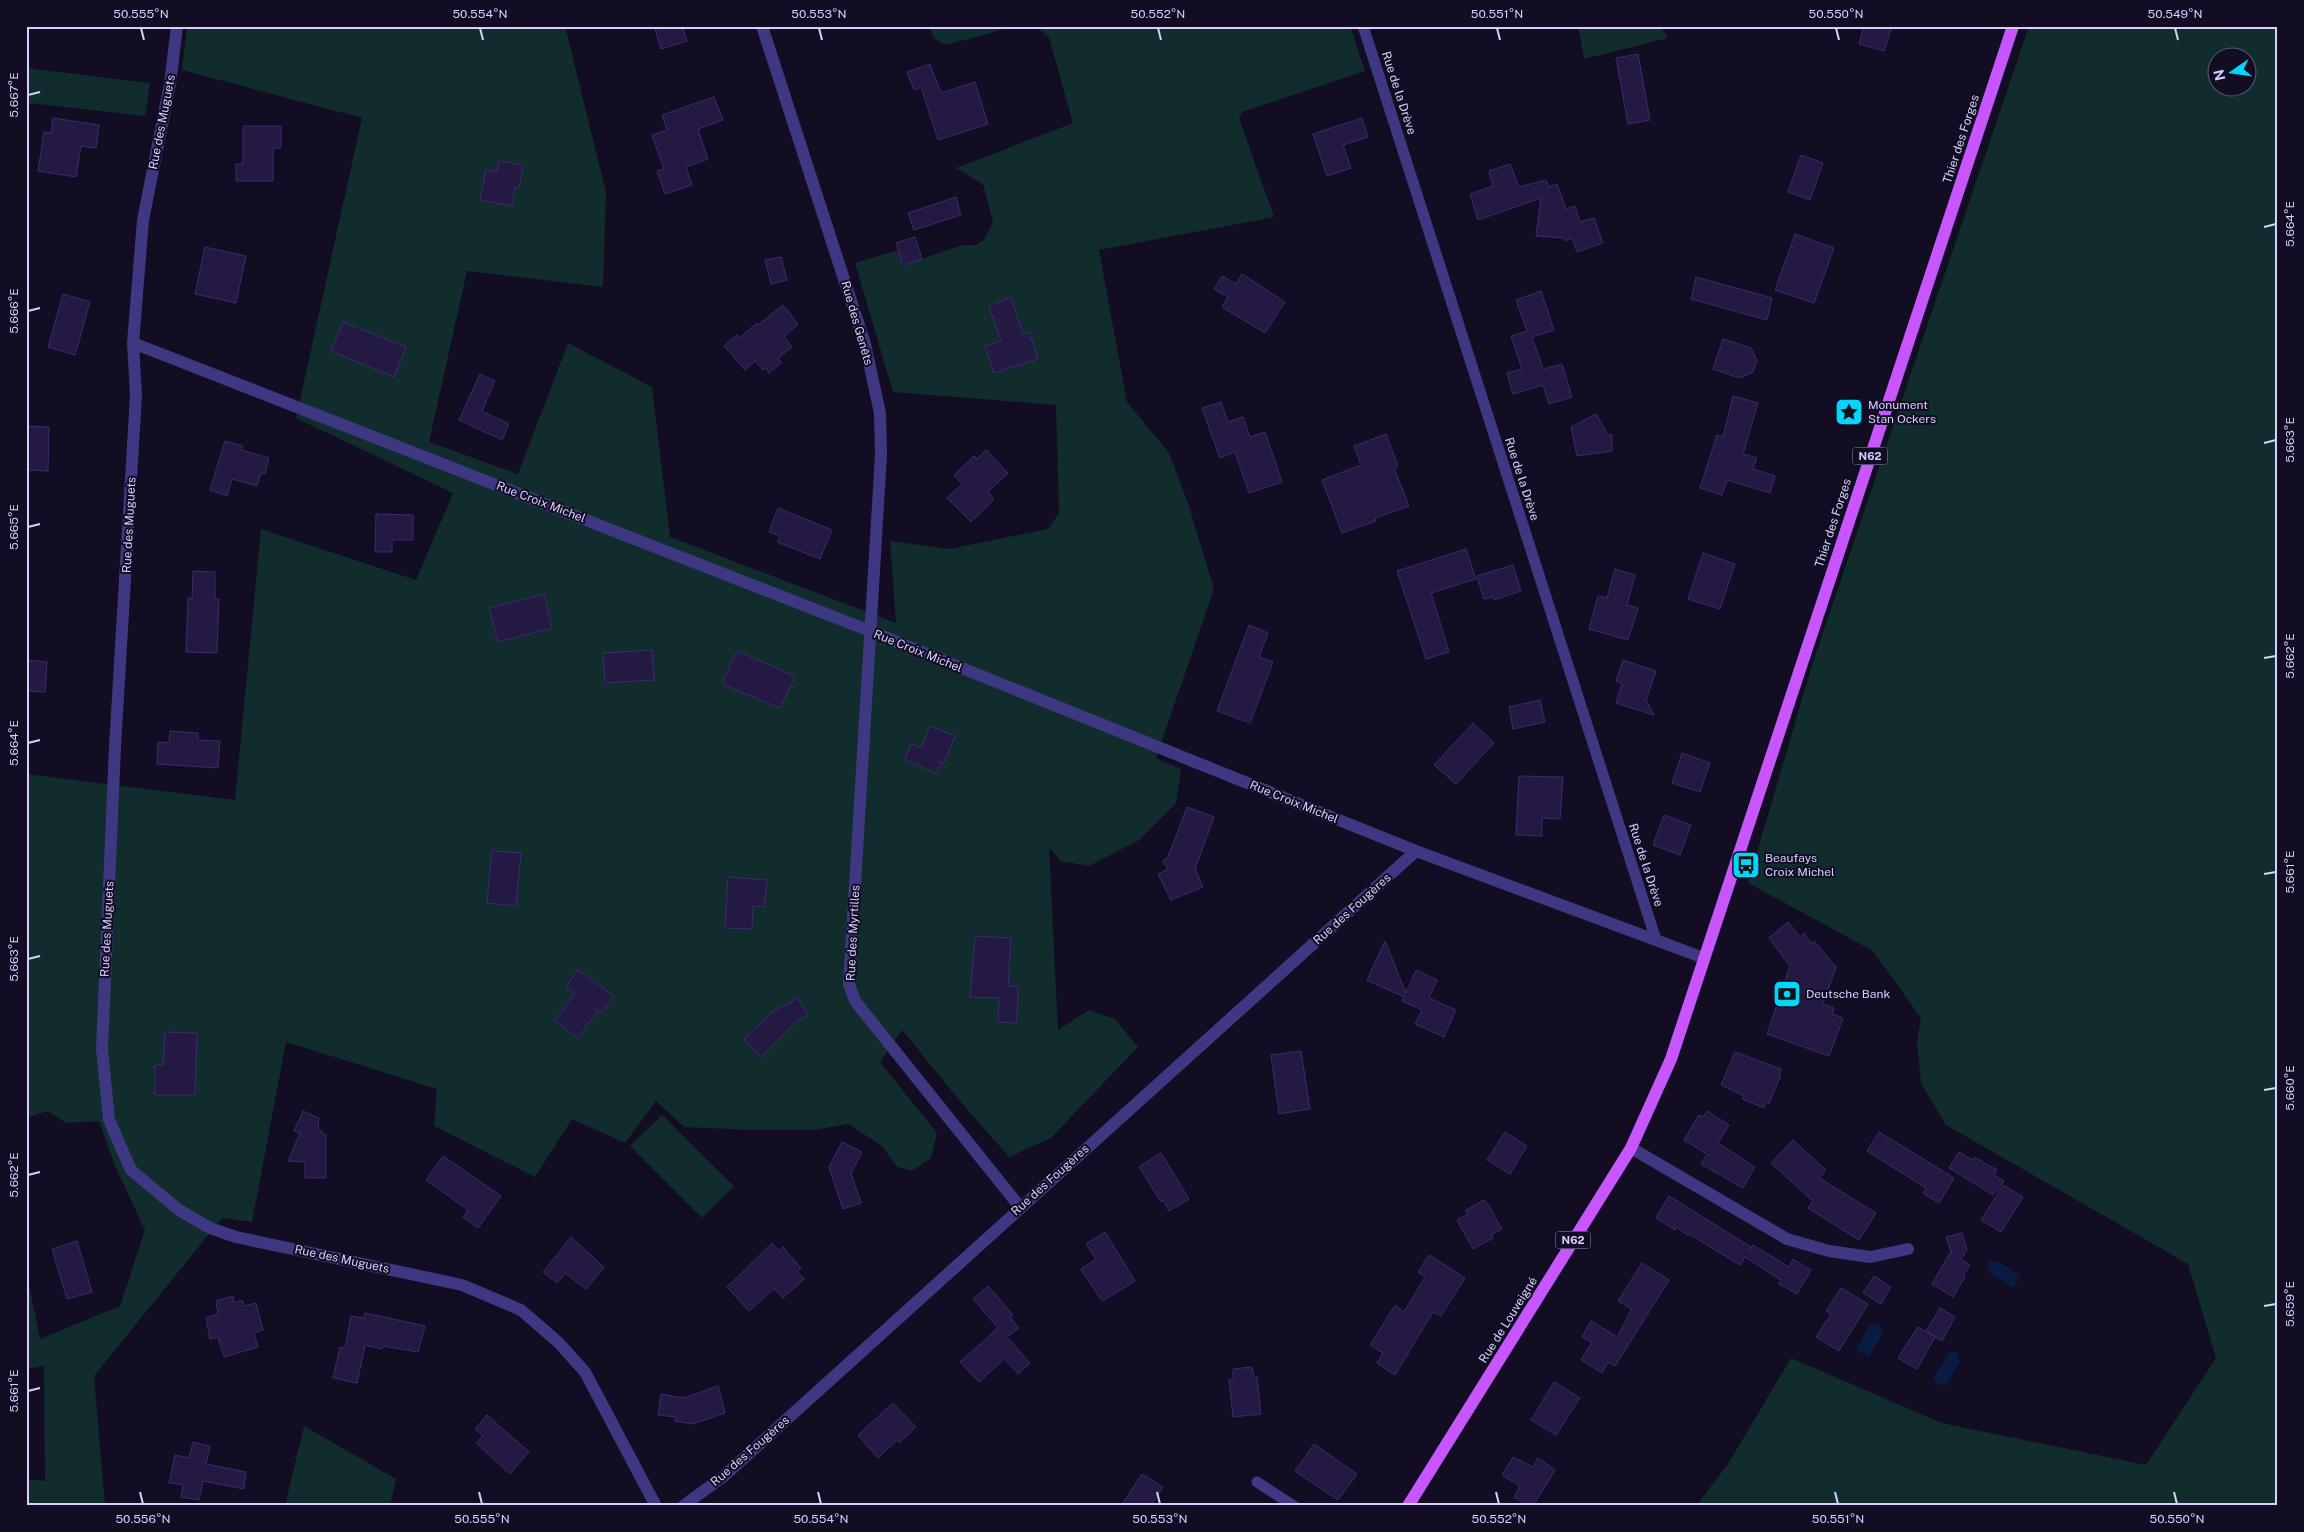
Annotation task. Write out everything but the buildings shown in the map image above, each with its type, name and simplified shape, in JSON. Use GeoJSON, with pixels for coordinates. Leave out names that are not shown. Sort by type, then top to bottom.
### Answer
{"type":"FeatureCollection","features":[{"type":"Feature","properties":{"kind":"main road","name":"Thier des Forges"},"geometry":{"type":"LineString","coordinates":[[1704,958],[2012,26]]}},
{"type":"Feature","properties":{"kind":"main road","name":"Rue de Louveigné"},"geometry":{"type":"LineString","coordinates":[[1408,1506],[1631,1148],[1671,1059],[1704,958]]}},
{"type":"Feature","properties":{"kind":"street","name":"Rue des Muguets"},"geometry":{"type":"LineString","coordinates":[[178,26],[170,84],[142,220],[133,343],[135,404],[115,747],[102,1049],[109,1120],[131,1170],[179,1210],[219,1231],[236,1237],[462,1285],[521,1310],[559,1343],[584,1372],[656,1506]]}},
{"type":"Feature","properties":{"kind":"street","name":"Rue des Genêts"},"geometry":{"type":"LineString","coordinates":[[762,26],[865,344],[880,413],[881,455],[870,631]]}},
{"type":"Feature","properties":{"kind":"street","name":"Rue Croix Michel"},"geometry":{"type":"LineString","coordinates":[[133,343],[870,631],[1416,851],[1704,958]]}},
{"type":"Feature","properties":{"kind":"street","name":"Rue des Myrtilles"},"geometry":{"type":"LineString","coordinates":[[870,631],[849,984],[855,1001],[1020,1206]]}},
{"type":"Feature","properties":{"kind":"street","name":"Rue des Fougères"},"geometry":{"type":"LineString","coordinates":[[683,1506],[724,1476],[1020,1206],[1416,851]]}},
{"type":"Feature","properties":{"kind":"street"},"geometry":{"type":"LineString","coordinates":[[1631,1148],[1787,1239],[1829,1251],[1870,1257],[1908,1249]]}},
{"type":"Feature","properties":{"kind":"lane","name":"Rue de la Drève"},"geometry":{"type":"LineString","coordinates":[[1363,26],[1656,940]]}},
{"type":"Feature","properties":{"kind":"lane"},"geometry":{"type":"LineString","coordinates":[[1256,1482],[1294,1506]]}},
{"type":"Feature","properties":{"kind":"green space"},"geometry":{"type":"Polygon","coordinates":[[[187,26],[565,26],[606,192],[603,287],[467,271],[429,442],[518,474],[568,343],[652,387],[670,537],[896,623],[890,541],[949,549],[1048,529],[1059,513],[1056,405],[893,392],[855,263],[898,250],[903,265],[963,245],[976,245],[984,240],[993,222],[983,184],[956,168],[1073,123],[1049,38],[1036,26],[1350,26],[1365,71],[1242,112],[1239,118],[1274,217],[1099,250],[1127,402],[1169,453],[1188,503],[1214,589],[1156,758],[1181,769],[1176,803],[1139,840],[1089,866],[1061,861],[1049,848],[1058,1030],[1089,1010],[1115,1019],[1138,1047],[1051,1138],[1009,1157],[902,1030],[880,1062],[937,1133],[931,1158],[912,1171],[897,1167],[882,1146],[848,1124],[814,1130],[684,1127],[656,1101],[625,1143],[572,1119],[535,1177],[434,1126],[437,1089],[286,1042],[252,1222],[222,1218],[94,1376],[105,1506],[26,1506],[26,1479],[45,1481],[44,1366],[26,1369],[26,1270],[40,1339],[120,1306],[145,1230],[115,1166],[99,1121],[66,1123],[48,1111],[26,1118],[26,774],[235,800],[261,529],[416,580],[453,493],[296,418],[362,118],[182,70],[187,26]]]}},
{"type":"Feature","properties":{"kind":"green space"},"geometry":{"type":"Polygon","coordinates":[[[929,26],[1016,26],[946,45],[934,38],[929,26]]]}},
{"type":"Feature","properties":{"kind":"green space"},"geometry":{"type":"Polygon","coordinates":[[[1578,26],[1660,26],[1668,38],[1584,59],[1578,26]]]}},
{"type":"Feature","properties":{"kind":"green space"},"geometry":{"type":"Polygon","coordinates":[[[2029,26],[2278,26],[2278,1506],[1696,1506],[1728,1464],[1791,1358],[1942,1423],[2146,1465],[2216,1358],[2188,1264],[1946,1125],[1921,1083],[1917,1042],[1921,1018],[1873,951],[1748,883],[1813,662],[2029,26]]]}},
{"type":"Feature","properties":{"kind":"green space"},"geometry":{"type":"Polygon","coordinates":[[[26,68],[150,83],[145,116],[30,103],[26,138],[26,68]]]}},
{"type":"Feature","properties":{"kind":"green space"},"geometry":{"type":"Polygon","coordinates":[[[662,1115],[734,1186],[702,1218],[630,1146],[662,1115]]]}},
{"type":"Feature","properties":{"kind":"green space"},"geometry":{"type":"Polygon","coordinates":[[[304,1426],[396,1479],[391,1502],[387,1506],[285,1506],[304,1426]]]}},
{"type":"Feature","properties":{"kind":"water"},"geometry":{"type":"Polygon","coordinates":[[[1996,1260],[2021,1276],[2013,1288],[1988,1272],[1990,1270],[1987,1264],[1991,1261],[1994,1263],[1996,1260]]]}},
{"type":"Feature","properties":{"kind":"water"},"geometry":{"type":"Polygon","coordinates":[[[1877,1323],[1884,1332],[1869,1357],[1856,1350],[1870,1324],[1877,1323]]]}},
{"type":"Feature","properties":{"kind":"water"},"geometry":{"type":"Polygon","coordinates":[[[1950,1351],[1957,1352],[1960,1362],[1945,1387],[1932,1380],[1950,1351]]]}},
{"type":"Feature","properties":{"kind":"place","name":"Monument Stan Ockers"},"geometry":{"type":"Point","coordinates":[1849,412]}},
{"type":"Feature","properties":{"kind":"place","name":"Beaufays Croix Michel"},"geometry":{"type":"Point","coordinates":[1746,865]}},
{"type":"Feature","properties":{"kind":"place","name":"Deutsche Bank"},"geometry":{"type":"Point","coordinates":[1787,994]}}]}
